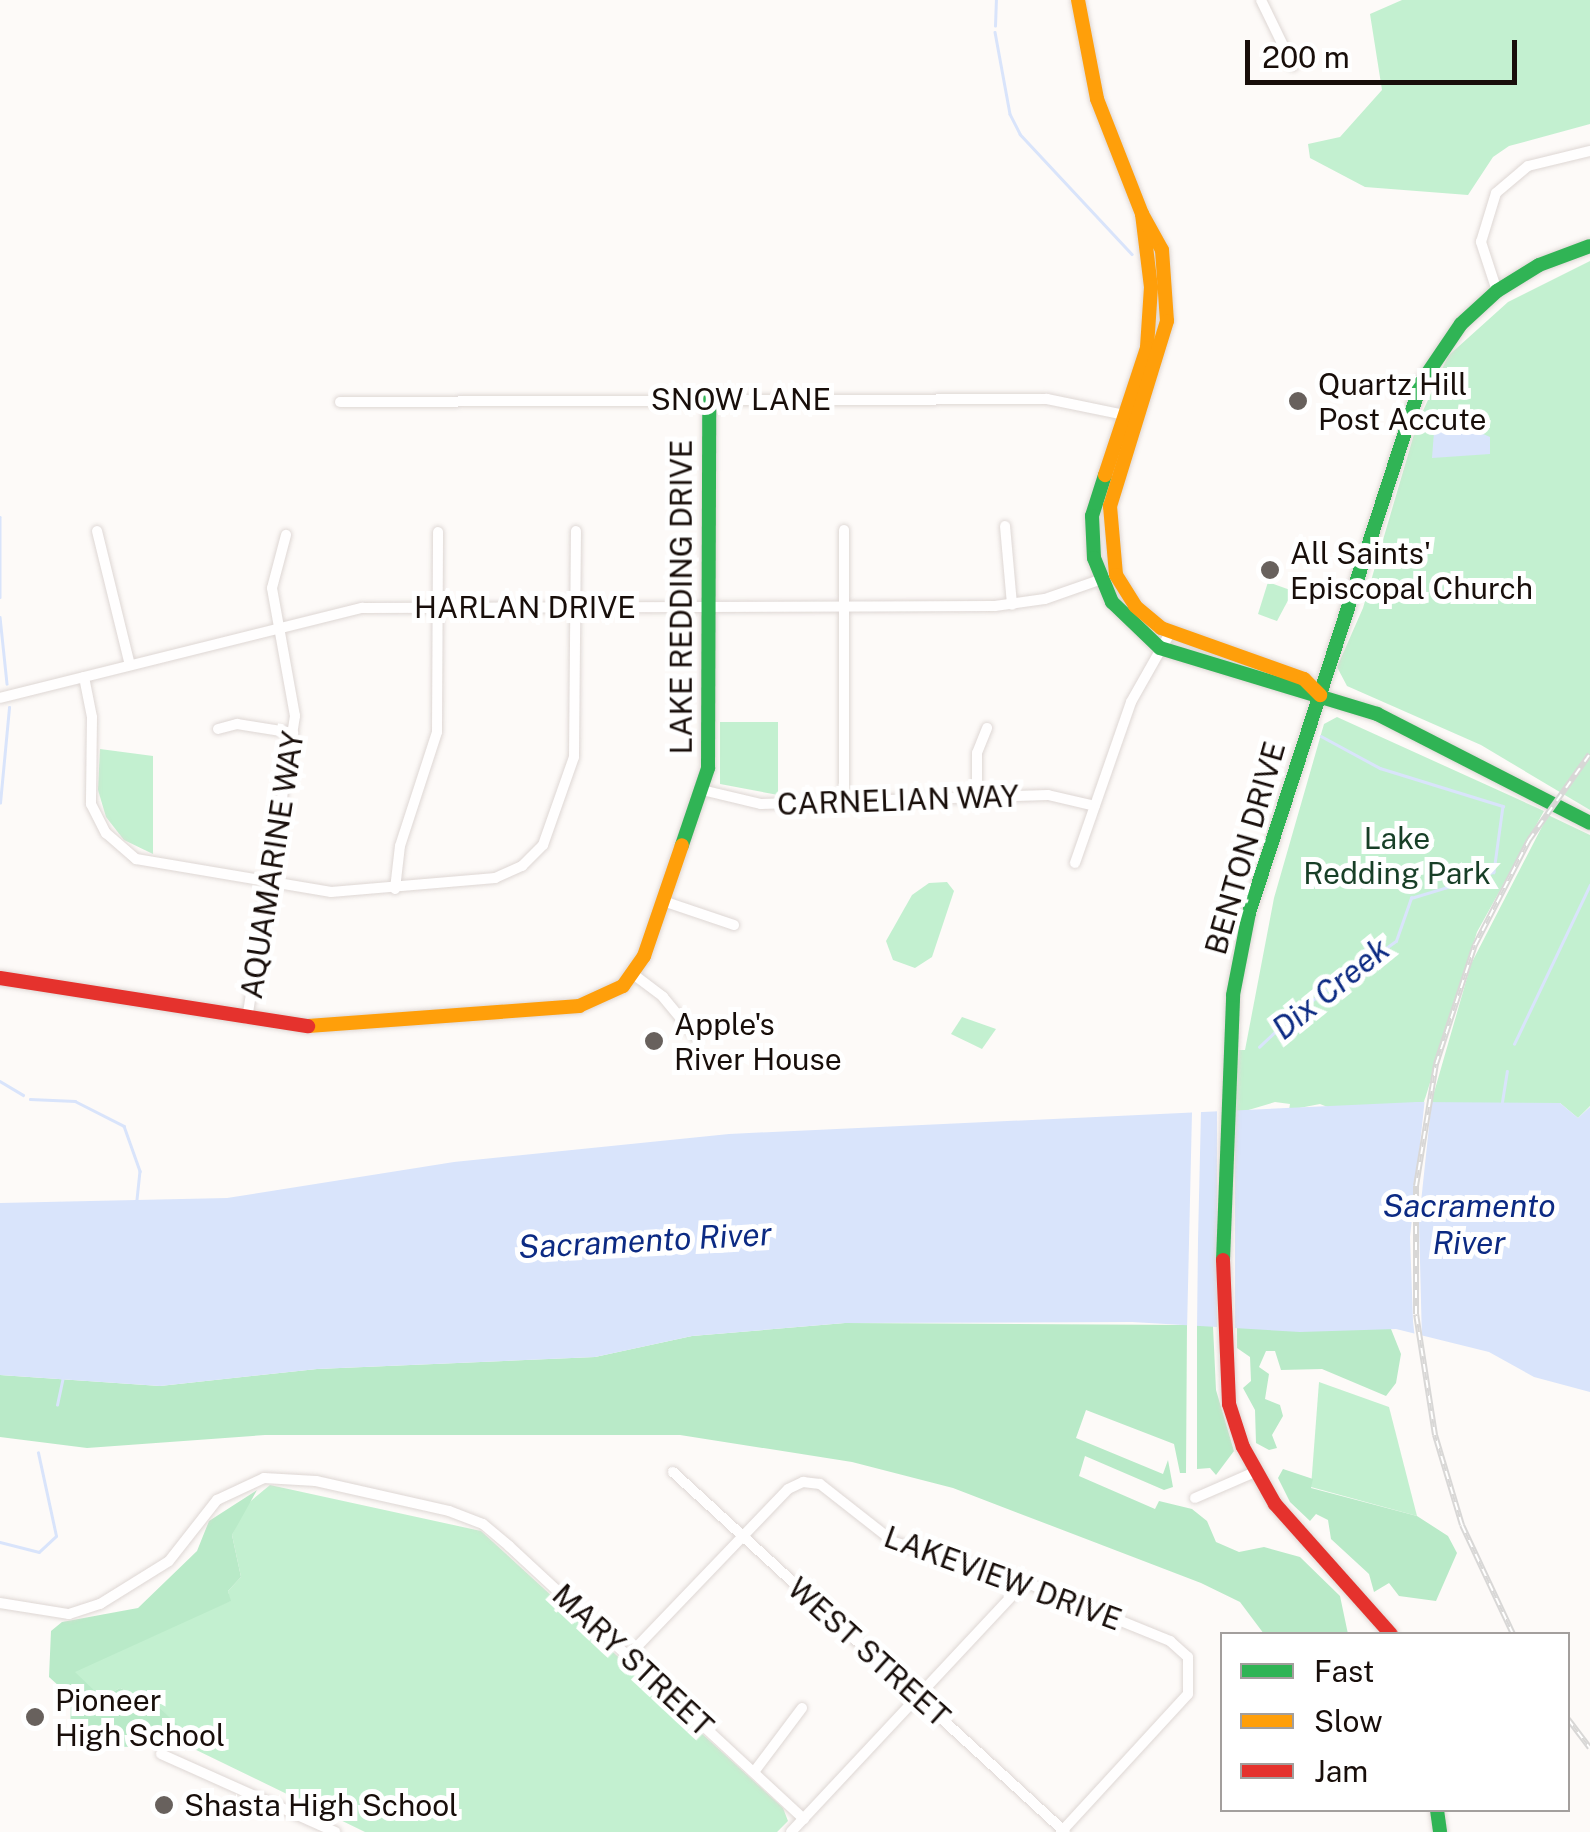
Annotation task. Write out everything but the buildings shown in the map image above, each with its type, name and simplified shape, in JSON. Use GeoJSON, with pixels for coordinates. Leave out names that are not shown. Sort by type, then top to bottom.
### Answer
{"type":"FeatureCollection","features":[{"type":"Feature","properties":{"kind":"street"},"geometry":{"type":"LineString","coordinates":[[1078,0],[1097,100],[1142,214],[1158,235],[1168,310],[1140,419],[1109,513],[1108,578],[1135,606],[1170,633],[1304,679],[1320,695]]}},
{"type":"Feature","properties":{"kind":"street"},"geometry":{"type":"LineString","coordinates":[[1261,0],[1293,66]]}},
{"type":"Feature","properties":{"kind":"street"},"geometry":{"type":"LineString","coordinates":[[1497,290],[1481,242],[1496,193],[1528,166],[1590,151]]}},
{"type":"Feature","properties":{"kind":"street"},"geometry":{"type":"LineString","coordinates":[[1142,214],[1151,331],[1092,516],[1118,612],[1160,648],[1268,685],[1320,695],[1434,740],[1590,823]]}},
{"type":"Feature","properties":{"kind":"street","name":"BENTON DRIVE"},"geometry":{"type":"LineString","coordinates":[[1389,1632],[1280,1511],[1256,1472],[1233,1418],[1222,1356],[1226,1076],[1244,929],[1421,383],[1461,324],[1497,290],[1539,265],[1590,246]]}},
{"type":"Feature","properties":{"kind":"street","name":"LAKE REDDING DRIVE"},"geometry":{"type":"LineString","coordinates":[[633,974],[702,790],[709,754],[708,399]]}},
{"type":"Feature","properties":{"kind":"street","name":"SNOW LANE"},"geometry":{"type":"LineString","coordinates":[[340,402],[1047,399],[1140,419]]}},
{"type":"Feature","properties":{"kind":"street"},"geometry":{"type":"LineString","coordinates":[[1005,526],[1012,605]]}},
{"type":"Feature","properties":{"kind":"street"},"geometry":{"type":"LineString","coordinates":[[844,530],[844,801]]}},
{"type":"Feature","properties":{"kind":"street"},"geometry":{"type":"LineString","coordinates":[[97,532],[130,665]]}},
{"type":"Feature","properties":{"kind":"street"},"geometry":{"type":"LineString","coordinates":[[395,889],[400,846],[435,744],[438,532]]}},
{"type":"Feature","properties":{"kind":"street"},"geometry":{"type":"LineString","coordinates":[[84,676],[92,718],[89,799],[114,843],[148,863],[331,892],[495,878],[522,866],[543,845],[576,746],[576,532]]}},
{"type":"Feature","properties":{"kind":"street","name":"AQUAMARINE WAY"},"geometry":{"type":"LineString","coordinates":[[247,1019],[293,733],[295,702],[272,581],[286,535]]}},
{"type":"Feature","properties":{"kind":"street","name":"HARLAN DRIVE"},"geometry":{"type":"LineString","coordinates":[[0,697],[362,608],[1012,605],[1108,578]]}},
{"type":"Feature","properties":{"kind":"street"},"geometry":{"type":"LineString","coordinates":[[1076,863],[1131,702],[1170,633]]}},
{"type":"Feature","properties":{"kind":"street"},"geometry":{"type":"LineString","coordinates":[[218,729],[237,724],[293,733]]}},
{"type":"Feature","properties":{"kind":"street"},"geometry":{"type":"LineString","coordinates":[[977,798],[977,753],[987,728]]}},
{"type":"Feature","properties":{"kind":"street","name":"CARNELIAN WAY"},"geometry":{"type":"LineString","coordinates":[[702,790],[754,804],[1048,795],[1096,806]]}},
{"type":"Feature","properties":{"kind":"street"},"geometry":{"type":"LineString","coordinates":[[663,901],[734,925]]}},
{"type":"Feature","properties":{"kind":"street"},"geometry":{"type":"LineString","coordinates":[[0,978],[320,1028],[579,1006],[611,994],[633,974],[663,997],[698,1038]]}},
{"type":"Feature","properties":{"kind":"street","name":"WEST STREET"},"geometry":{"type":"LineString","coordinates":[[673,1472],[1063,1831]]}},
{"type":"Feature","properties":{"kind":"street"},"geometry":{"type":"LineString","coordinates":[[1195,1498],[1256,1472]]}},
{"type":"Feature","properties":{"kind":"street","name":"MARY STREET"},"geometry":{"type":"LineString","coordinates":[[0,1603],[69,1614],[103,1603],[170,1561],[217,1500],[264,1478],[316,1481],[456,1513],[494,1532],[804,1818]]}},
{"type":"Feature","properties":{"kind":"street","name":"LAKEVIEW DRIVE"},"geometry":{"type":"LineString","coordinates":[[741,1536],[788,1489],[808,1482],[894,1542],[1025,1582],[1170,1641],[1188,1657],[1192,1674],[1183,1700],[1063,1831]]}},
{"type":"Feature","properties":{"kind":"street"},"geometry":{"type":"LineString","coordinates":[[628,1656],[741,1536]]}},
{"type":"Feature","properties":{"kind":"street"},"geometry":{"type":"LineString","coordinates":[[791,1832],[1025,1582]]}},
{"type":"Feature","properties":{"kind":"street"},"geometry":{"type":"LineString","coordinates":[[754,1772],[802,1708]]}},
{"type":"Feature","properties":{"kind":"street"},"geometry":{"type":"LineString","coordinates":[[161,1754],[335,1832]]}},
{"type":"Feature","properties":{"kind":"green space"},"geometry":{"type":"Polygon","coordinates":[[[1402,0],[1590,0],[1590,124],[1509,146],[1493,157],[1468,195],[1365,187],[1310,158],[1308,144],[1340,137],[1382,90],[1370,14],[1402,0]]]}},
{"type":"Feature","properties":{"kind":"green space"},"geometry":{"type":"Polygon","coordinates":[[[1590,261],[1590,810],[1481,745],[1347,686],[1337,667],[1363,608],[1417,424],[1448,356],[1508,302],[1590,261]]]}},
{"type":"Feature","properties":{"kind":"green space"},"geometry":{"type":"Polygon","coordinates":[[[1268,582],[1293,591],[1277,621],[1258,614],[1268,582]]]}},
{"type":"Feature","properties":{"kind":"green space","name":"Lake Redding Park"},"geometry":{"type":"Polygon","coordinates":[[[1337,717],[1544,811],[1477,932],[1424,1102],[1335,1110],[1320,1104],[1289,1110],[1290,1104],[1275,1102],[1235,1114],[1237,1050],[1245,1050],[1274,898],[1324,724],[1337,717]]]}},
{"type":"Feature","properties":{"kind":"green space"},"geometry":{"type":"Polygon","coordinates":[[[720,722],[778,722],[778,795],[720,784],[720,722]]]}},
{"type":"Feature","properties":{"kind":"green space"},"geometry":{"type":"Polygon","coordinates":[[[100,749],[153,756],[153,854],[124,840],[106,817],[98,790],[100,749]]]}},
{"type":"Feature","properties":{"kind":"green space"},"geometry":{"type":"Polygon","coordinates":[[[1548,815],[1590,835],[1590,1106],[1578,1118],[1560,1103],[1431,1103],[1471,964],[1548,815]]]}},
{"type":"Feature","properties":{"kind":"green space"},"geometry":{"type":"Polygon","coordinates":[[[947,882],[954,891],[932,957],[915,968],[893,960],[886,941],[912,895],[929,883],[947,882]]]}},
{"type":"Feature","properties":{"kind":"green space"},"geometry":{"type":"Polygon","coordinates":[[[962,1017],[996,1029],[982,1049],[951,1034],[962,1017]]]}},
{"type":"Feature","properties":{"kind":"green space"},"geometry":{"type":"Polygon","coordinates":[[[845,1323],[1187,1325],[1186,1473],[1180,1473],[1174,1444],[1086,1410],[1076,1438],[1163,1474],[1168,1460],[1173,1487],[1164,1490],[1085,1456],[1079,1476],[1155,1509],[1159,1501],[1192,1509],[1207,1521],[1216,1542],[1239,1552],[1264,1547],[1300,1557],[1340,1596],[1348,1632],[1262,1632],[1240,1602],[1201,1583],[953,1488],[852,1462],[680,1435],[265,1435],[87,1448],[0,1437],[0,1375],[160,1386],[317,1369],[595,1357],[692,1336],[845,1323]]]}},
{"type":"Feature","properties":{"kind":"green space"},"geometry":{"type":"Polygon","coordinates":[[[1197,1325],[1213,1326],[1216,1390],[1234,1451],[1216,1475],[1210,1468],[1197,1469],[1197,1325]]]}},
{"type":"Feature","properties":{"kind":"green space"},"geometry":{"type":"Polygon","coordinates":[[[1237,1327],[1391,1329],[1401,1354],[1396,1383],[1386,1396],[1322,1369],[1281,1370],[1275,1351],[1266,1351],[1259,1367],[1269,1374],[1265,1399],[1280,1405],[1283,1416],[1272,1435],[1277,1448],[1269,1450],[1256,1443],[1255,1410],[1243,1388],[1251,1381],[1250,1357],[1237,1348],[1237,1327]]]}},
{"type":"Feature","properties":{"kind":"green space"},"geometry":{"type":"Polygon","coordinates":[[[1319,1382],[1389,1407],[1417,1516],[1311,1487],[1319,1382]]]}},
{"type":"Feature","properties":{"kind":"green space"},"geometry":{"type":"Polygon","coordinates":[[[1283,1469],[1313,1479],[1311,1488],[1417,1516],[1448,1536],[1457,1553],[1436,1601],[1399,1596],[1389,1583],[1374,1592],[1369,1574],[1331,1539],[1328,1520],[1316,1514],[1310,1521],[1290,1502],[1278,1478],[1283,1469]]]}},
{"type":"Feature","properties":{"kind":"green space"},"geometry":{"type":"Polygon","coordinates":[[[270,1485],[481,1531],[783,1808],[788,1821],[777,1832],[365,1832],[188,1746],[183,1731],[155,1703],[120,1688],[102,1698],[81,1685],[74,1672],[84,1663],[230,1601],[228,1591],[241,1577],[232,1535],[246,1505],[270,1485]]]}},
{"type":"Feature","properties":{"kind":"green space"},"geometry":{"type":"Polygon","coordinates":[[[257,1490],[232,1535],[241,1577],[228,1591],[231,1601],[75,1672],[102,1698],[120,1688],[155,1703],[184,1731],[188,1746],[113,1747],[70,1737],[71,1697],[49,1677],[51,1631],[62,1622],[138,1608],[197,1551],[209,1521],[257,1490]]]}},
{"type":"Feature","properties":{"kind":"water"},"geometry":{"type":"Polygon","coordinates":[[[1463,425],[1490,437],[1490,454],[1432,458],[1434,432],[1463,425]]]}},
{"type":"Feature","properties":{"kind":"water","name":"Sacramento River"},"geometry":{"type":"Polygon","coordinates":[[[1417,1102],[1560,1103],[1578,1118],[1590,1107],[1590,1392],[1534,1377],[1489,1352],[1396,1329],[1300,1332],[1132,1322],[845,1323],[692,1336],[595,1357],[317,1369],[160,1386],[0,1375],[0,1203],[227,1198],[454,1162],[729,1134],[1417,1102]]]}},
{"type":"Feature","properties":{"kind":"pier"},"geometry":{"type":"Polygon","coordinates":[[[1425,1098],[1432,1098],[1419,1221],[1422,1341],[1415,1339],[1410,1237],[1425,1098]]]}},
{"type":"Feature","properties":{"kind":"pier"},"geometry":{"type":"Polygon","coordinates":[[[1217,1109],[1235,1109],[1235,1331],[1217,1331],[1217,1109]]]}},
{"type":"Feature","properties":{"kind":"pier"},"geometry":{"type":"Polygon","coordinates":[[[1201,1111],[1197,1330],[1187,1330],[1192,1112],[1201,1111]]]}},
{"type":"Feature","properties":{"kind":"waterway"},"geometry":{"type":"LineString","coordinates":[[995,26],[996,0]]}},
{"type":"Feature","properties":{"kind":"waterway"},"geometry":{"type":"LineString","coordinates":[[995,32],[1010,114],[1020,134],[1132,254]]}},
{"type":"Feature","properties":{"kind":"waterway"},"geometry":{"type":"LineString","coordinates":[[0,517],[0,597]]}},
{"type":"Feature","properties":{"kind":"waterway"},"geometry":{"type":"LineString","coordinates":[[0,617],[7,684]]}},
{"type":"Feature","properties":{"kind":"waterway"},"geometry":{"type":"LineString","coordinates":[[0,803],[9,707]]}},
{"type":"Feature","properties":{"kind":"waterway"},"geometry":{"type":"LineString","coordinates":[[1321,736],[1380,768],[1503,806],[1494,872],[1463,884]]}},
{"type":"Feature","properties":{"kind":"waterway","name":"Dix Creek"},"geometry":{"type":"LineString","coordinates":[[1259,1047],[1297,1011],[1396,941],[1411,898],[1454,885]]}},
{"type":"Feature","properties":{"kind":"waterway"},"geometry":{"type":"LineString","coordinates":[[1514,1044],[1590,885]]}},
{"type":"Feature","properties":{"kind":"waterway"},"geometry":{"type":"LineString","coordinates":[[1502,1102],[1507,1071]]}},
{"type":"Feature","properties":{"kind":"waterway"},"geometry":{"type":"LineString","coordinates":[[0,1081],[23,1095]]}},
{"type":"Feature","properties":{"kind":"waterway"},"geometry":{"type":"LineString","coordinates":[[30,1099],[75,1101],[124,1126],[140,1171],[137,1200]]}},
{"type":"Feature","properties":{"kind":"waterway"},"geometry":{"type":"LineString","coordinates":[[57,1405],[63,1377]]}},
{"type":"Feature","properties":{"kind":"waterway"},"geometry":{"type":"LineString","coordinates":[[0,1542],[39,1552],[56,1536],[38,1453]]}},
{"type":"Feature","properties":{"kind":"railway"},"geometry":{"type":"LineString","coordinates":[[1512,1632],[1462,1525],[1435,1435],[1416,1314],[1416,1186],[1436,1064],[1475,945],[1529,840],[1590,754]]}},
{"type":"Feature","properties":{"kind":"railway"},"geometry":{"type":"LineString","coordinates":[[1570,1722],[1590,1748]]}},
{"type":"Feature","properties":{"kind":"traffic: fast"},"geometry":{"type":"LineString","coordinates":[[1223,1260],[1233,995],[1249,913],[1421,383],[1461,324],[1497,291],[1539,265],[1590,246]]}},
{"type":"Feature","properties":{"kind":"traffic: fast"},"geometry":{"type":"LineString","coordinates":[[682,845],[708,768],[709,399]]}},
{"type":"Feature","properties":{"kind":"traffic: fast"},"geometry":{"type":"LineString","coordinates":[[1105,475],[1092,516],[1094,558],[1112,602],[1160,648],[1377,714],[1590,823]]}},
{"type":"Feature","properties":{"kind":"traffic: fast"},"geometry":{"type":"LineString","coordinates":[[1437,1812],[1440,1832]]}},
{"type":"Feature","properties":{"kind":"traffic: slow"},"geometry":{"type":"LineString","coordinates":[[1078,0],[1097,99],[1142,214],[1151,287],[1147,348],[1105,475]]}},
{"type":"Feature","properties":{"kind":"traffic: slow"},"geometry":{"type":"LineString","coordinates":[[1142,214],[1162,250],[1167,321],[1110,506],[1116,575],[1135,606],[1161,628],[1304,679],[1320,695]]}},
{"type":"Feature","properties":{"kind":"traffic: slow"},"geometry":{"type":"LineString","coordinates":[[308,1026],[579,1006],[623,986],[644,956],[682,845]]}},
{"type":"Feature","properties":{"kind":"traffic: jam"},"geometry":{"type":"LineString","coordinates":[[0,978],[308,1026]]}},
{"type":"Feature","properties":{"kind":"traffic: jam"},"geometry":{"type":"LineString","coordinates":[[1223,1260],[1229,1404],[1243,1447],[1275,1504],[1389,1632]]}},
{"type":"Feature","properties":{"kind":"place","name":"Quartz Hill Post Accute"},"geometry":{"type":"Point","coordinates":[1298,401]}},
{"type":"Feature","properties":{"kind":"place","name":"All Saints' Episcopal Church"},"geometry":{"type":"Point","coordinates":[1270,570]}},
{"type":"Feature","properties":{"kind":"place","name":"Apple's River House"},"geometry":{"type":"Point","coordinates":[654,1041]}},
{"type":"Feature","properties":{"kind":"place","name":"Pioneer High School"},"geometry":{"type":"Point","coordinates":[35,1717]}},
{"type":"Feature","properties":{"kind":"place","name":"Shasta High School"},"geometry":{"type":"Point","coordinates":[164,1805]}}]}
